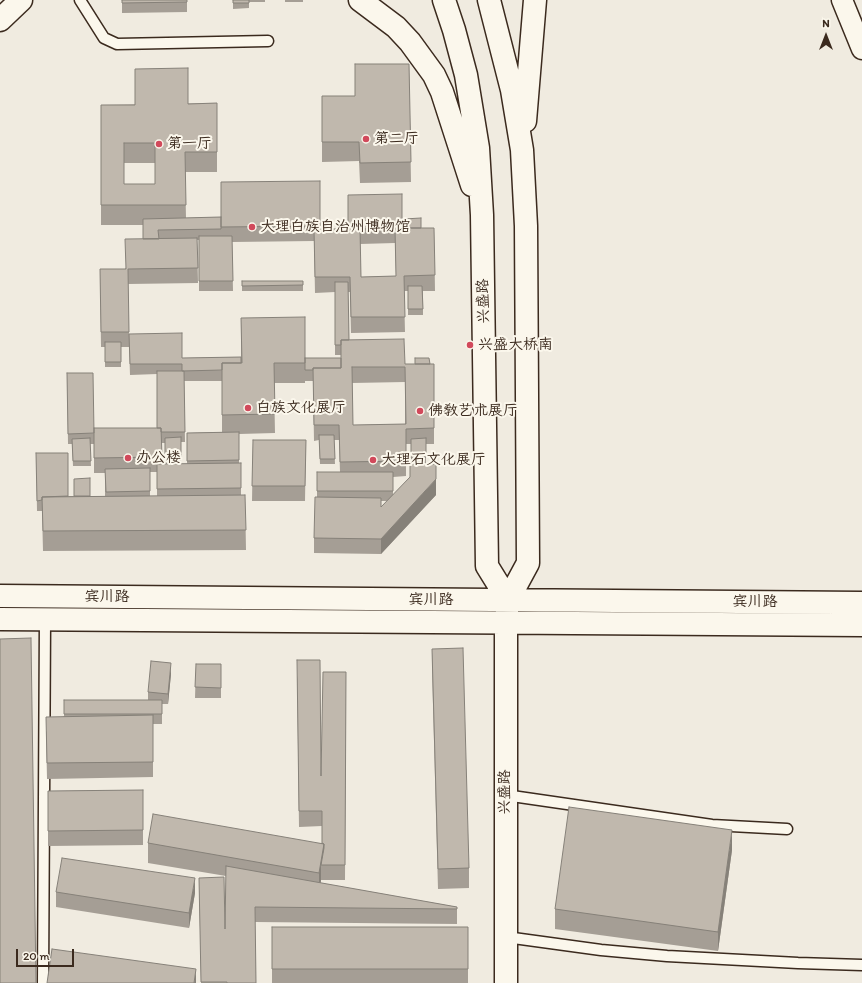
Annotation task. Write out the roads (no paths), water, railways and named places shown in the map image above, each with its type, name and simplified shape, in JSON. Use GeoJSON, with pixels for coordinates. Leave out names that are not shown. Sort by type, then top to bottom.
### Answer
{"type":"FeatureCollection","features":[{"type":"Feature","properties":{"kind":"street"},"geometry":{"type":"LineString","coordinates":[[360,0],[396,27],[415,48],[434,75],[442,92],[482,214]]}},
{"type":"Feature","properties":{"kind":"street","name":"兴盛路"},"geometry":{"type":"LineString","coordinates":[[444,0],[460,52],[471,98],[478,148],[482,214],[487,566],[508,600]]}},
{"type":"Feature","properties":{"kind":"street","name":"兴盛路"},"geometry":{"type":"LineString","coordinates":[[489,0],[512,90],[522,150],[526,226],[528,563],[508,600],[506,622],[506,983]]}},
{"type":"Feature","properties":{"kind":"street"},"geometry":{"type":"LineString","coordinates":[[522,150],[535,0]]}},
{"type":"Feature","properties":{"kind":"street"},"geometry":{"type":"LineString","coordinates":[[842,0],[862,49]]}},
{"type":"Feature","properties":{"kind":"street","name":"宾川路"},"geometry":{"type":"LineString","coordinates":[[0,596],[862,603]]}},
{"type":"Feature","properties":{"kind":"street","name":"宾川路"},"geometry":{"type":"LineString","coordinates":[[0,618],[862,625]]}},
{"type":"Feature","properties":{"kind":"lane"},"geometry":{"type":"LineString","coordinates":[[80,0],[104,38],[117,44],[268,41]]}},
{"type":"Feature","properties":{"kind":"lane"},"geometry":{"type":"LineString","coordinates":[[43,983],[45,619]]}},
{"type":"Feature","properties":{"kind":"lane"},"geometry":{"type":"LineString","coordinates":[[505,795],[712,825],[787,830]]}},
{"type":"Feature","properties":{"kind":"lane"},"geometry":{"type":"LineString","coordinates":[[506,937],[601,950],[798,963],[862,965]]}},
{"type":"Feature","properties":{"kind":"place","name":"第二厅"},"geometry":{"type":"Point","coordinates":[366,139]}},
{"type":"Feature","properties":{"kind":"place","name":"第一厅"},"geometry":{"type":"Point","coordinates":[159,144]}},
{"type":"Feature","properties":{"kind":"place","name":"大理白族自治州博物馆"},"geometry":{"type":"Point","coordinates":[252,227]}},
{"type":"Feature","properties":{"kind":"place","name":"兴盛大桥南"},"geometry":{"type":"Point","coordinates":[470,345]}},
{"type":"Feature","properties":{"kind":"place","name":"白族文化展厅"},"geometry":{"type":"Point","coordinates":[248,408]}},
{"type":"Feature","properties":{"kind":"place","name":"佛教艺术展厅"},"geometry":{"type":"Point","coordinates":[420,411]}},
{"type":"Feature","properties":{"kind":"place","name":"办公楼"},"geometry":{"type":"Point","coordinates":[128,458]}},
{"type":"Feature","properties":{"kind":"place","name":"大理石文化展厅"},"geometry":{"type":"Point","coordinates":[373,460]}}]}
